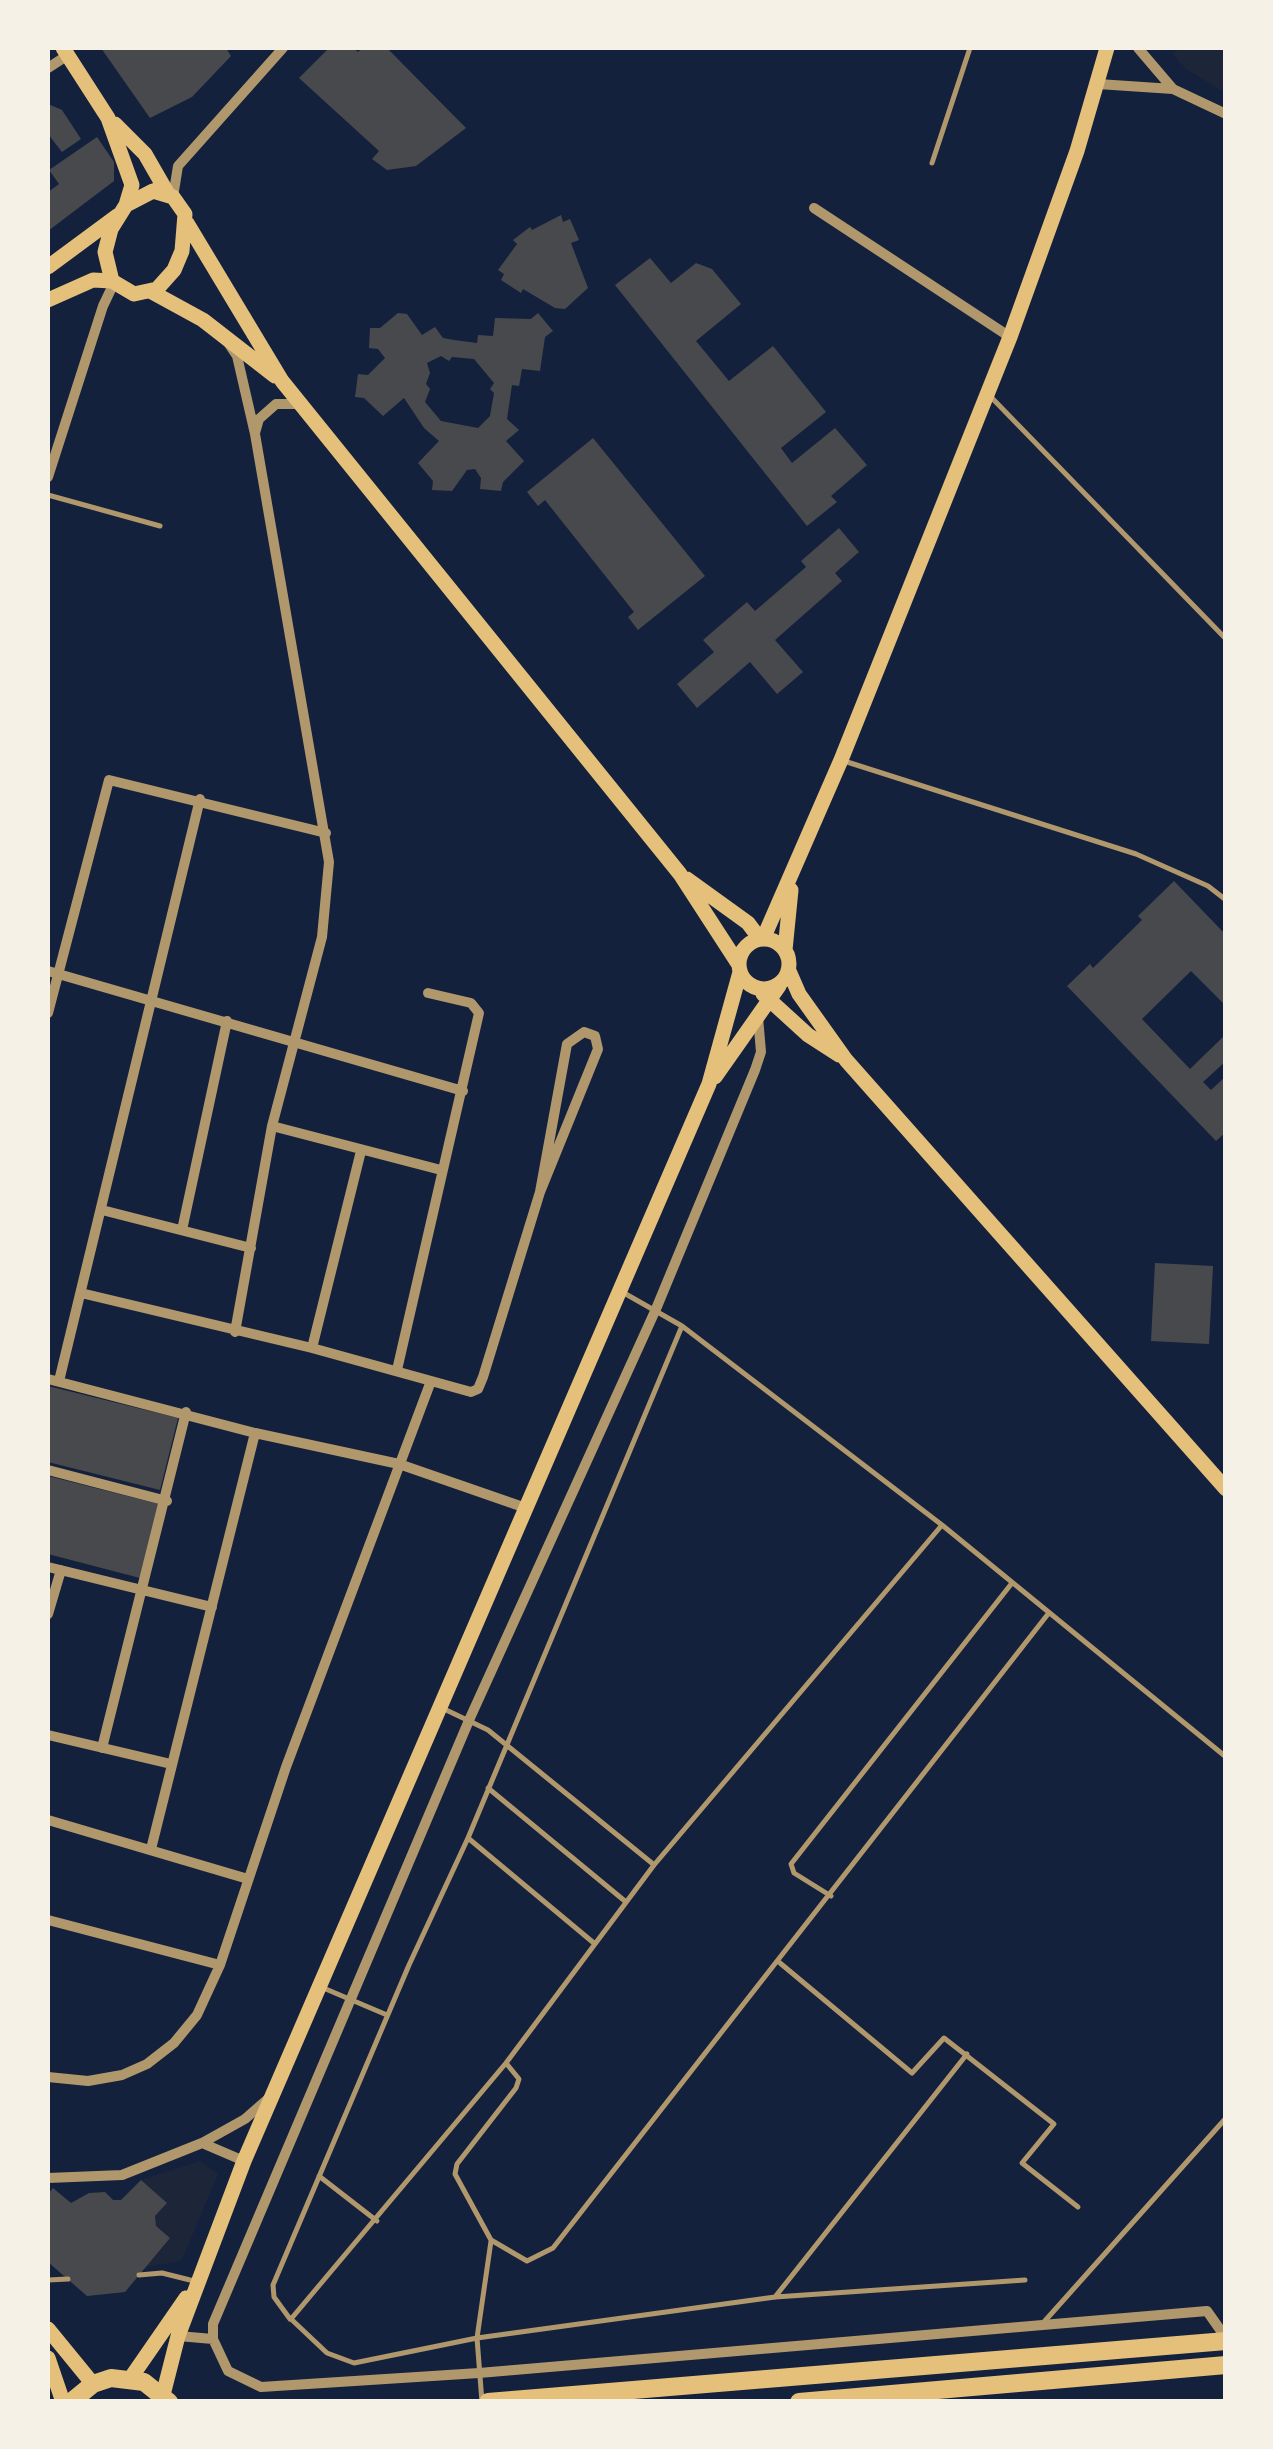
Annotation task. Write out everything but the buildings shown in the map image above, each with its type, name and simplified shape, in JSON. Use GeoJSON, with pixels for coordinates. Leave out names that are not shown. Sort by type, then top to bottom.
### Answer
{"type":"FeatureCollection","features":[{"type":"Feature","properties":{"kind":"main road"},"geometry":{"type":"LineString","coordinates":[[71,2402],[93,2384],[130,2379],[166,2398],[178,2336],[244,2161],[709,1084],[747,946],[761,939],[841,760],[1010,336],[1107,48]]}},
{"type":"Feature","properties":{"kind":"main road"},"geometry":{"type":"LineString","coordinates":[[66,51],[108,118],[132,185],[106,252],[113,282]]}},
{"type":"Feature","properties":{"kind":"main road"},"geometry":{"type":"LineString","coordinates":[[108,118],[144,154],[282,381],[680,874],[740,968],[808,1035],[846,1060]]}},
{"type":"Feature","properties":{"kind":"main road"},"geometry":{"type":"LineString","coordinates":[[48,267],[142,193],[170,196]]}},
{"type":"Feature","properties":{"kind":"main road"},"geometry":{"type":"LineString","coordinates":[[48,300],[93,280],[113,282],[134,294],[150,291],[174,270],[187,223]]}},
{"type":"Feature","properties":{"kind":"main road"},"geometry":{"type":"LineString","coordinates":[[150,291],[224,336],[282,381]]}},
{"type":"Feature","properties":{"kind":"main road"},"geometry":{"type":"LineString","coordinates":[[794,871],[784,978],[846,1060],[1226,1488]]}},
{"type":"Feature","properties":{"kind":"main road"},"geometry":{"type":"LineString","coordinates":[[680,874],[748,922],[761,939],[786,950]]}},
{"type":"Feature","properties":{"kind":"main road"},"geometry":{"type":"LineString","coordinates":[[709,1084],[758,1017],[763,994],[784,978]]}},
{"type":"Feature","properties":{"kind":"main road"},"geometry":{"type":"LineString","coordinates":[[130,2379],[196,2282]]}},
{"type":"Feature","properties":{"kind":"main road"},"geometry":{"type":"LineString","coordinates":[[48,2329],[93,2384]]}},
{"type":"Feature","properties":{"kind":"main road"},"geometry":{"type":"LineString","coordinates":[[485,2402],[1226,2340]]}},
{"type":"Feature","properties":{"kind":"main road"},"geometry":{"type":"LineString","coordinates":[[48,2358],[63,2402]]}},
{"type":"Feature","properties":{"kind":"main road"},"geometry":{"type":"LineString","coordinates":[[800,2402],[1226,2365]]}},
{"type":"Feature","properties":{"kind":"street"},"geometry":{"type":"LineString","coordinates":[[170,196],[178,166],[283,48]]}},
{"type":"Feature","properties":{"kind":"street"},"geometry":{"type":"LineString","coordinates":[[1138,48],[1173,89]]}},
{"type":"Feature","properties":{"kind":"street"},"geometry":{"type":"LineString","coordinates":[[48,68],[66,51]]}},
{"type":"Feature","properties":{"kind":"street"},"geometry":{"type":"LineString","coordinates":[[1098,84],[1173,89],[1226,114]]}},
{"type":"Feature","properties":{"kind":"street"},"geometry":{"type":"LineString","coordinates":[[814,208],[1010,336]]}},
{"type":"Feature","properties":{"kind":"street"},"geometry":{"type":"LineString","coordinates":[[48,477],[52,442],[113,282]]}},
{"type":"Feature","properties":{"kind":"street"},"geometry":{"type":"LineString","coordinates":[[224,336],[236,356],[255,434],[326,833],[326,912],[272,1126],[235,1332]]}},
{"type":"Feature","properties":{"kind":"street"},"geometry":{"type":"LineString","coordinates":[[255,434],[259,419],[276,404],[301,404]]}},
{"type":"Feature","properties":{"kind":"street"},"geometry":{"type":"LineString","coordinates":[[48,1012],[52,973],[104,785],[115,778],[326,833]]}},
{"type":"Feature","properties":{"kind":"street"},"geometry":{"type":"LineString","coordinates":[[200,799],[102,1210],[53,1380],[256,1433],[400,1464],[523,1508]]}},
{"type":"Feature","properties":{"kind":"street"},"geometry":{"type":"LineString","coordinates":[[52,973],[463,1092]]}},
{"type":"Feature","properties":{"kind":"street"},"geometry":{"type":"LineString","coordinates":[[397,1370],[441,1170],[463,1092],[477,1007],[428,993]]}},
{"type":"Feature","properties":{"kind":"street"},"geometry":{"type":"LineString","coordinates":[[758,1017],[762,1052],[656,1309],[470,1718],[213,2324],[213,2340],[228,2371],[262,2386],[478,2374],[1207,2311],[1226,2340]]}},
{"type":"Feature","properties":{"kind":"street"},"geometry":{"type":"LineString","coordinates":[[182,1230],[226,1022]]}},
{"type":"Feature","properties":{"kind":"street"},"geometry":{"type":"LineString","coordinates":[[81,1293],[312,1348],[470,1392],[478,1389],[540,1192],[598,1049],[595,1036],[584,1032],[567,1044],[540,1192]]}},
{"type":"Feature","properties":{"kind":"street"},"geometry":{"type":"LineString","coordinates":[[272,1126],[441,1170]]}},
{"type":"Feature","properties":{"kind":"street"},"geometry":{"type":"LineString","coordinates":[[312,1348],[361,1151]]}},
{"type":"Feature","properties":{"kind":"street"},"geometry":{"type":"LineString","coordinates":[[102,1210],[251,1248]]}},
{"type":"Feature","properties":{"kind":"street"},"geometry":{"type":"LineString","coordinates":[[48,2078],[88,2081],[122,2075],[148,2064],[198,2014],[220,1965],[248,1878],[431,1381]]}},
{"type":"Feature","properties":{"kind":"street"},"geometry":{"type":"LineString","coordinates":[[102,1748],[186,1412]]}},
{"type":"Feature","properties":{"kind":"street"},"geometry":{"type":"LineString","coordinates":[[151,1849],[256,1433]]}},
{"type":"Feature","properties":{"kind":"street"},"geometry":{"type":"LineString","coordinates":[[48,1470],[167,1500]]}},
{"type":"Feature","properties":{"kind":"street"},"geometry":{"type":"LineString","coordinates":[[48,1567],[212,1607]]}},
{"type":"Feature","properties":{"kind":"street"},"geometry":{"type":"LineString","coordinates":[[48,1614],[61,1570]]}},
{"type":"Feature","properties":{"kind":"street"},"geometry":{"type":"LineString","coordinates":[[48,1735],[171,1764]]}},
{"type":"Feature","properties":{"kind":"street"},"geometry":{"type":"LineString","coordinates":[[48,1820],[248,1878]]}},
{"type":"Feature","properties":{"kind":"street"},"geometry":{"type":"LineString","coordinates":[[48,1920],[220,1965]]}},
{"type":"Feature","properties":{"kind":"street"},"geometry":{"type":"LineString","coordinates":[[48,2178],[122,2175],[202,2143],[245,2119],[273,2094]]}},
{"type":"Feature","properties":{"kind":"street"},"geometry":{"type":"LineString","coordinates":[[202,2143],[244,2161]]}},
{"type":"Feature","properties":{"kind":"street"},"geometry":{"type":"LineString","coordinates":[[178,2336],[213,2340]]}},
{"type":"Feature","properties":{"kind":"lane"},"geometry":{"type":"LineString","coordinates":[[932,164],[970,48]]}},
{"type":"Feature","properties":{"kind":"lane"},"geometry":{"type":"LineString","coordinates":[[987,393],[1226,639]]}},
{"type":"Feature","properties":{"kind":"lane"},"geometry":{"type":"LineString","coordinates":[[48,495],[160,526]]}},
{"type":"Feature","properties":{"kind":"lane"},"geometry":{"type":"LineString","coordinates":[[841,760],[1136,854],[1208,886],[1226,900]]}},
{"type":"Feature","properties":{"kind":"lane"},"geometry":{"type":"LineString","coordinates":[[617,1290],[682,1326],[942,1526],[1226,1757]]}},
{"type":"Feature","properties":{"kind":"lane"},"geometry":{"type":"LineString","coordinates":[[682,1326],[508,1746],[273,2285],[274,2297],[291,2320],[327,2354],[354,2362],[477,2338],[775,2296],[1025,2280]]}},
{"type":"Feature","properties":{"kind":"lane"},"geometry":{"type":"LineString","coordinates":[[291,2320],[506,2062],[654,1864],[942,1526]]}},
{"type":"Feature","properties":{"kind":"lane"},"geometry":{"type":"LineString","coordinates":[[831,1896],[794,1873],[791,1864],[1012,1583]]}},
{"type":"Feature","properties":{"kind":"lane"},"geometry":{"type":"LineString","coordinates":[[506,2062],[519,2079],[516,2088],[457,2164],[456,2174],[491,2240],[527,2261],[553,2248],[780,1963],[1048,1614]]}},
{"type":"Feature","properties":{"kind":"lane"},"geometry":{"type":"LineString","coordinates":[[440,1707],[470,1718],[654,1864]]}},
{"type":"Feature","properties":{"kind":"lane"},"geometry":{"type":"LineString","coordinates":[[488,1788],[626,1902]]}},
{"type":"Feature","properties":{"kind":"lane"},"geometry":{"type":"LineString","coordinates":[[468,1838],[595,1944]]}},
{"type":"Feature","properties":{"kind":"lane"},"geometry":{"type":"LineString","coordinates":[[780,1963],[912,2074],[944,2038],[1054,2124],[1022,2163],[1078,2208]]}},
{"type":"Feature","properties":{"kind":"lane"},"geometry":{"type":"LineString","coordinates":[[318,1986],[388,2015]]}},
{"type":"Feature","properties":{"kind":"lane"},"geometry":{"type":"LineString","coordinates":[[775,2296],[967,2054]]}},
{"type":"Feature","properties":{"kind":"lane"},"geometry":{"type":"LineString","coordinates":[[1041,2325],[1226,2118]]}},
{"type":"Feature","properties":{"kind":"lane"},"geometry":{"type":"LineString","coordinates":[[320,2176],[377,2221]]}},
{"type":"Feature","properties":{"kind":"lane"},"geometry":{"type":"LineString","coordinates":[[485,2402],[478,2374],[477,2338],[491,2240]]}},
{"type":"Feature","properties":{"kind":"lane"},"geometry":{"type":"LineString","coordinates":[[139,2274],[162,2274],[196,2282]]}},
{"type":"Feature","properties":{"kind":"lane"},"geometry":{"type":"LineString","coordinates":[[48,2280],[68,2279]]}},
{"type":"Feature","properties":{"kind":"shaded area"},"geometry":{"type":"Polygon","coordinates":[[[1181,48],[1225,50],[1225,93],[1185,68],[1172,53],[1181,48]]]}},
{"type":"Feature","properties":{"kind":"shaded area"},"geometry":{"type":"Polygon","coordinates":[[[200,2161],[218,2174],[184,2255],[180,2261],[145,2267],[170,2238],[156,2226],[155,2216],[166,2203],[141,2180],[200,2161]]]}}]}
